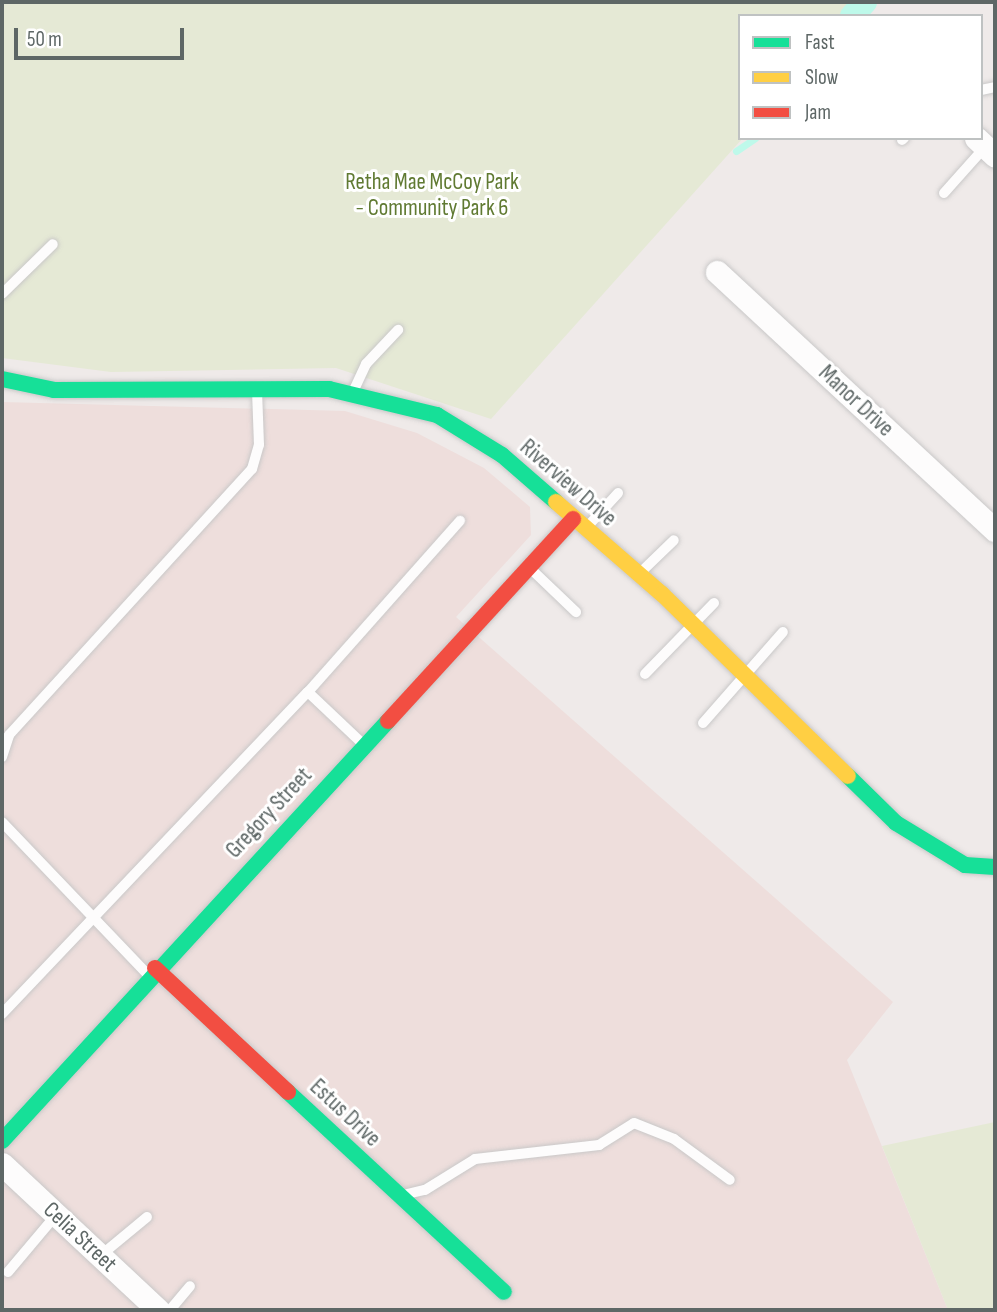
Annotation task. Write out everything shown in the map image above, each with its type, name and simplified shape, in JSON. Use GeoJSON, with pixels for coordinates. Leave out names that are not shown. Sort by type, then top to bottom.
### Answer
{"type":"FeatureCollection","features":[{"type":"Feature","properties":{"kind":"street","name":"Manor Drive"},"geometry":{"type":"LineString","coordinates":[[717,272],[995,530]]}},
{"type":"Feature","properties":{"kind":"street","name":"Riverview Drive"},"geometry":{"type":"LineString","coordinates":[[2,379],[54,390],[257,388],[352,395],[437,415],[502,455],[638,575],[896,823],[965,865],[995,867]]}},
{"type":"Feature","properties":{"kind":"street","name":"Gregory Street"},"geometry":{"type":"LineString","coordinates":[[2,1141],[152,972],[529,567],[579,524]]}},
{"type":"Feature","properties":{"kind":"street","name":"Estus Drive"},"geometry":{"type":"LineString","coordinates":[[152,972],[401,1195],[504,1292]]}},
{"type":"Feature","properties":{"kind":"street","name":"Celia Street"},"geometry":{"type":"LineString","coordinates":[[2,1164],[158,1310]]}},
{"type":"Feature","properties":{"kind":"lane"},"geometry":{"type":"LineString","coordinates":[[944,193],[988,147]]}},
{"type":"Feature","properties":{"kind":"lane"},"geometry":{"type":"LineString","coordinates":[[2,293],[53,244]]}},
{"type":"Feature","properties":{"kind":"lane"},"geometry":{"type":"LineString","coordinates":[[352,395],[366,364],[398,330]]}},
{"type":"Feature","properties":{"kind":"lane"},"geometry":{"type":"LineString","coordinates":[[2,757],[9,735],[252,469],[259,445],[257,388]]}},
{"type":"Feature","properties":{"kind":"lane"},"geometry":{"type":"LineString","coordinates":[[579,524],[618,493]]}},
{"type":"Feature","properties":{"kind":"lane"},"geometry":{"type":"LineString","coordinates":[[2,1014],[91,916],[307,692],[460,521]]}},
{"type":"Feature","properties":{"kind":"lane"},"geometry":{"type":"LineString","coordinates":[[638,575],[674,540]]}},
{"type":"Feature","properties":{"kind":"lane"},"geometry":{"type":"LineString","coordinates":[[529,567],[576,612]]}},
{"type":"Feature","properties":{"kind":"lane"},"geometry":{"type":"LineString","coordinates":[[645,674],[714,603]]}},
{"type":"Feature","properties":{"kind":"lane"},"geometry":{"type":"LineString","coordinates":[[703,723],[783,632]]}},
{"type":"Feature","properties":{"kind":"lane"},"geometry":{"type":"LineString","coordinates":[[307,692],[364,746]]}},
{"type":"Feature","properties":{"kind":"lane"},"geometry":{"type":"LineString","coordinates":[[2,822],[91,916],[152,972]]}},
{"type":"Feature","properties":{"kind":"lane"},"geometry":{"type":"LineString","coordinates":[[401,1195],[425,1190],[475,1159],[599,1145],[634,1123],[674,1139],[730,1180]]}},
{"type":"Feature","properties":{"kind":"lane"},"geometry":{"type":"LineString","coordinates":[[8,1272],[56,1214]]}},
{"type":"Feature","properties":{"kind":"lane"},"geometry":{"type":"LineString","coordinates":[[100,1256],[148,1217]]}},
{"type":"Feature","properties":{"kind":"lane"},"geometry":{"type":"LineString","coordinates":[[170,1310],[190,1286]]}},
{"type":"Feature","properties":{"kind":"shaded area"},"geometry":{"type":"Polygon","coordinates":[[[2,402],[345,411],[417,433],[484,468],[530,507],[531,535],[456,617],[893,1002],[847,1060],[948,1310],[2,1310],[2,402]]]}},
{"type":"Feature","properties":{"kind":"green space","name":"Retha Mae McCoy Park - Community Park 6"},"geometry":{"type":"Polygon","coordinates":[[[2,2],[865,2],[854,14],[738,14],[738,140],[741,140],[491,419],[336,368],[111,372],[2,358],[2,2]]]}},
{"type":"Feature","properties":{"kind":"green space"},"geometry":{"type":"Polygon","coordinates":[[[995,1122],[995,1310],[948,1310],[882,1146],[995,1122]]]}},
{"type":"Feature","properties":{"kind":"waterway"},"geometry":{"type":"LineString","coordinates":[[854,14],[865,2]]}},
{"type":"Feature","properties":{"kind":"waterway"},"geometry":{"type":"LineString","coordinates":[[736,151],[752,140]]}},
{"type":"Feature","properties":{"kind":"traffic: fast"},"geometry":{"type":"LineString","coordinates":[[2,379],[54,390],[329,389],[437,415],[502,455],[556,502]]}},
{"type":"Feature","properties":{"kind":"traffic: fast"},"geometry":{"type":"LineString","coordinates":[[2,1141],[388,721]]}},
{"type":"Feature","properties":{"kind":"traffic: fast"},"geometry":{"type":"LineString","coordinates":[[848,776],[896,823],[965,865],[995,867]]}},
{"type":"Feature","properties":{"kind":"traffic: fast"},"geometry":{"type":"LineString","coordinates":[[288,1092],[504,1292]]}},
{"type":"Feature","properties":{"kind":"traffic: slow"},"geometry":{"type":"LineString","coordinates":[[556,502],[662,594],[848,776]]}},
{"type":"Feature","properties":{"kind":"traffic: jam"},"geometry":{"type":"LineString","coordinates":[[388,721],[573,519]]}},
{"type":"Feature","properties":{"kind":"traffic: jam"},"geometry":{"type":"LineString","coordinates":[[155,968],[288,1092]]}}]}
